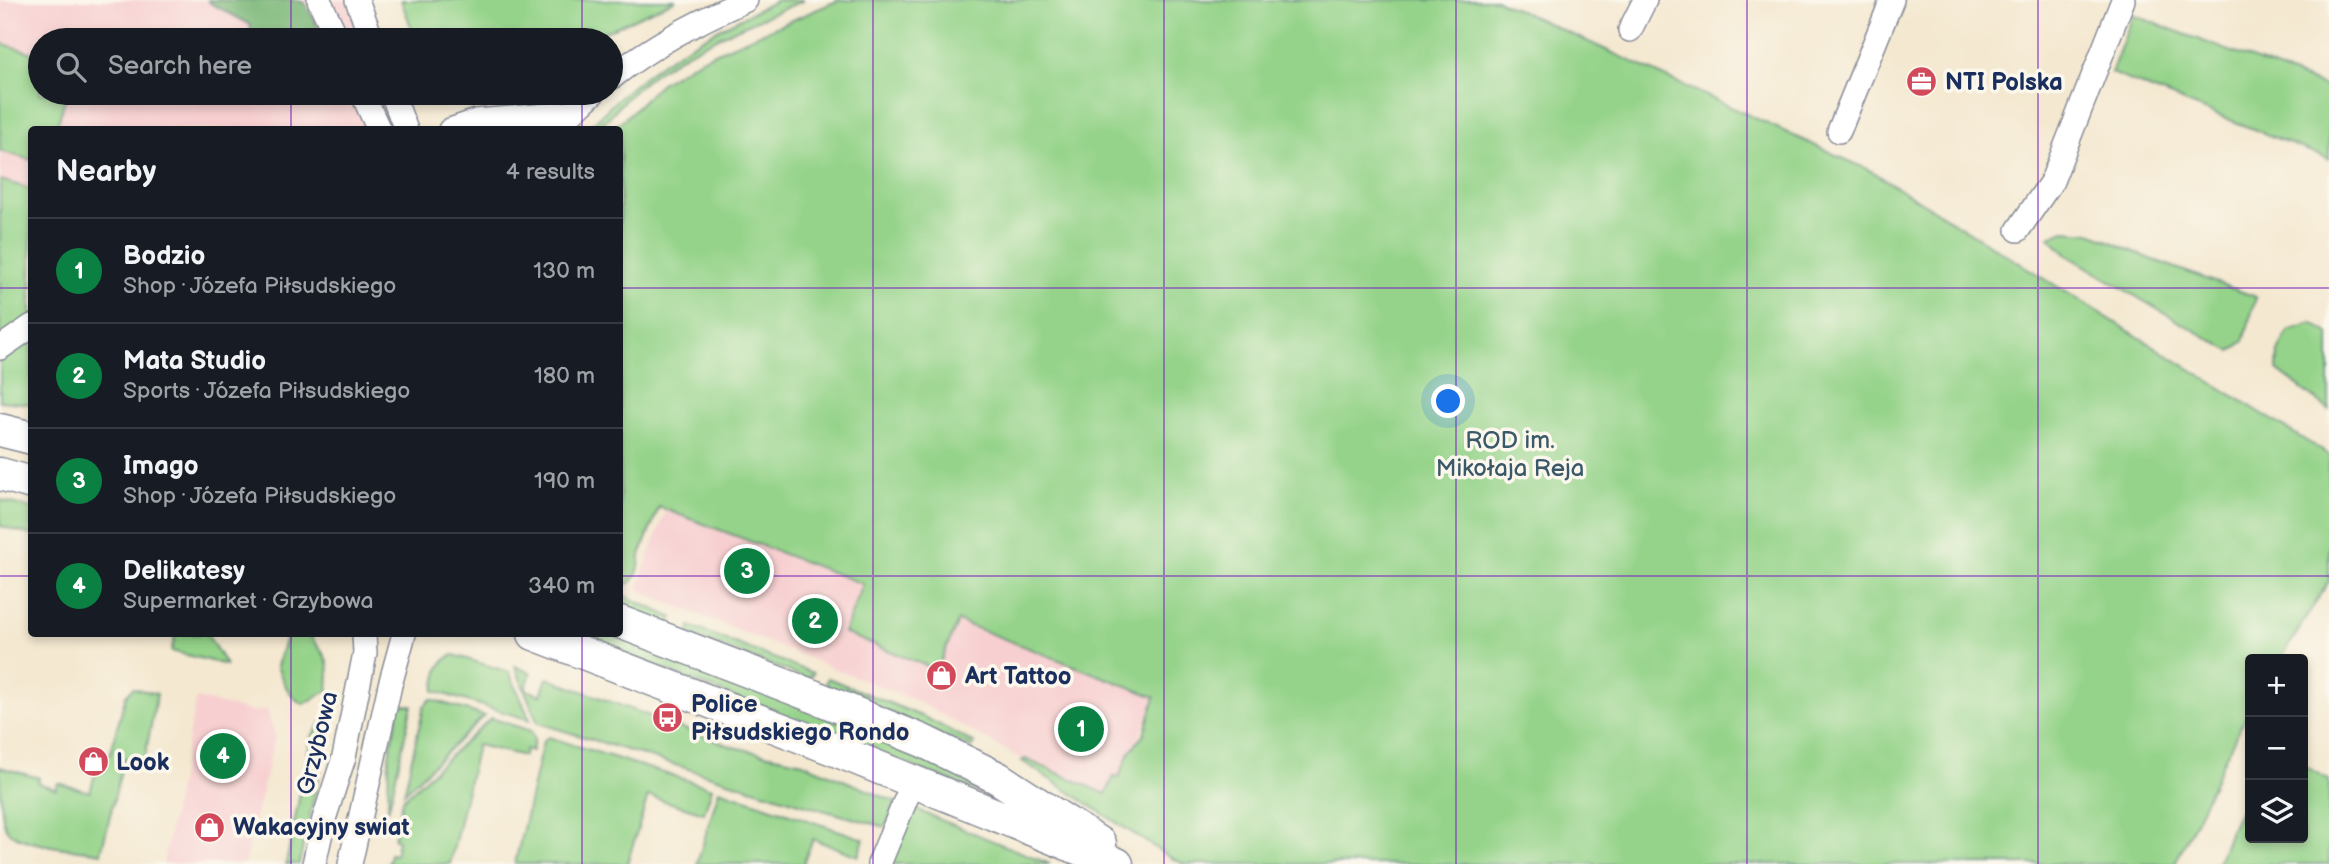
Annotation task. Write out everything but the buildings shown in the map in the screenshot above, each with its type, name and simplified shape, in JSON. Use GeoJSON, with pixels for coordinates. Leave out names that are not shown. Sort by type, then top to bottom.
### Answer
{"type":"FeatureCollection","features":[{"type":"Feature","properties":{"kind":"street"},"geometry":{"type":"LineString","coordinates":[[319,0],[332,28]]}},
{"type":"Feature","properties":{"kind":"street"},"geometry":{"type":"LineString","coordinates":[[357,0],[368,28]]}},
{"type":"Feature","properties":{"kind":"street"},"geometry":{"type":"LineString","coordinates":[[623,68],[673,34],[746,0]]}},
{"type":"Feature","properties":{"kind":"street"},"geometry":{"type":"LineString","coordinates":[[1630,30],[1644,0]]}},
{"type":"Feature","properties":{"kind":"street"},"geometry":{"type":"LineString","coordinates":[[1839,131],[1892,0]]}},
{"type":"Feature","properties":{"kind":"street"},"geometry":{"type":"LineString","coordinates":[[2018,230],[2052,181],[2123,0]]}},
{"type":"Feature","properties":{"kind":"street"},"geometry":{"type":"LineString","coordinates":[[368,105],[377,126]]}},
{"type":"Feature","properties":{"kind":"street"},"geometry":{"type":"LineString","coordinates":[[397,105],[404,126]]}},
{"type":"Feature","properties":{"kind":"street"},"geometry":{"type":"LineString","coordinates":[[462,126],[477,121],[563,121],[580,105]]}},
{"type":"Feature","properties":{"kind":"street"},"geometry":{"type":"LineString","coordinates":[[0,348],[28,329]]}},
{"type":"Feature","properties":{"kind":"street"},"geometry":{"type":"LineString","coordinates":[[0,429],[28,437]]}},
{"type":"Feature","properties":{"kind":"street"},"geometry":{"type":"LineString","coordinates":[[0,474],[28,482]]}},
{"type":"Feature","properties":{"kind":"street"},"geometry":{"type":"LineString","coordinates":[[623,623],[813,696],[951,754],[998,778],[1131,864]]}},
{"type":"Feature","properties":{"kind":"street","name":"Grzybowa"},"geometry":{"type":"LineString","coordinates":[[314,864],[324,819],[344,757],[363,664],[364,637]]}},
{"type":"Feature","properties":{"kind":"street"},"geometry":{"type":"LineString","coordinates":[[351,864],[403,637]]}},
{"type":"Feature","properties":{"kind":"street"},"geometry":{"type":"LineString","coordinates":[[542,637],[1117,864]]}},
{"type":"Feature","properties":{"kind":"street"},"geometry":{"type":"LineString","coordinates":[[879,864],[913,782]]}},
{"type":"Feature","properties":{"kind":"shaded area"},"geometry":{"type":"Polygon","coordinates":[[[0,0],[347,0],[358,28],[28,28],[28,105],[386,105],[394,126],[28,126],[28,188],[0,180],[0,0]]]}},
{"type":"Feature","properties":{"kind":"shaded area"},"geometry":{"type":"Polygon","coordinates":[[[666,510],[1155,697],[1115,799],[1027,762],[919,702],[641,592],[638,585],[666,510]]]}},
{"type":"Feature","properties":{"kind":"shaded area"},"geometry":{"type":"Polygon","coordinates":[[[196,698],[254,712],[267,709],[275,737],[244,864],[163,864],[196,698]]]}},
{"type":"Feature","properties":{"kind":"green space"},"geometry":{"type":"Polygon","coordinates":[[[208,0],[295,0],[305,3],[319,28],[251,28],[251,25],[208,0]]]}},
{"type":"Feature","properties":{"kind":"green space"},"geometry":{"type":"Polygon","coordinates":[[[401,0],[676,0],[614,28],[412,28],[401,0]]]}},
{"type":"Feature","properties":{"kind":"green space"},"geometry":{"type":"Polygon","coordinates":[[[778,0],[804,0],[728,33],[674,61],[657,72],[623,102],[623,95],[653,69],[724,27],[778,0]]]}},
{"type":"Feature","properties":{"kind":"green space","name":"ROD im. Mikołaja Reja"},"geometry":{"type":"Polygon","coordinates":[[[839,0],[1497,0],[1871,171],[2329,455],[2329,581],[2284,654],[2245,654],[2245,719],[2175,864],[1184,864],[1022,761],[1025,759],[1106,794],[1114,776],[1119,777],[1129,753],[1144,734],[1155,697],[958,621],[937,670],[844,633],[863,584],[659,507],[640,555],[636,575],[629,584],[623,582],[623,126],[617,126],[661,83],[701,59],[839,0]]]}},
{"type":"Feature","properties":{"kind":"green space"},"geometry":{"type":"Polygon","coordinates":[[[2133,15],[2329,88],[2329,159],[2111,73],[2133,15]]]}},
{"type":"Feature","properties":{"kind":"green space"},"geometry":{"type":"Polygon","coordinates":[[[0,43],[28,51],[28,105],[63,105],[57,126],[28,126],[28,159],[0,151],[0,43]]]}},
{"type":"Feature","properties":{"kind":"green space"},"geometry":{"type":"Polygon","coordinates":[[[620,105],[601,126],[591,126],[610,106],[620,105]]]}},
{"type":"Feature","properties":{"kind":"green space"},"geometry":{"type":"Polygon","coordinates":[[[0,180],[28,188],[28,404],[0,401],[0,180]]]}},
{"type":"Feature","properties":{"kind":"green space"},"geometry":{"type":"Polygon","coordinates":[[[2064,231],[2091,233],[2151,259],[2256,297],[2244,341],[2231,351],[2067,255],[2049,237],[2064,231]]]}},
{"type":"Feature","properties":{"kind":"green space"},"geometry":{"type":"Polygon","coordinates":[[[2312,323],[2329,333],[2329,410],[2277,370],[2278,352],[2288,331],[2312,323]]]}},
{"type":"Feature","properties":{"kind":"green space"},"geometry":{"type":"Polygon","coordinates":[[[0,500],[28,507],[28,534],[0,526],[0,500]]]}},
{"type":"Feature","properties":{"kind":"green space"},"geometry":{"type":"Polygon","coordinates":[[[623,595],[673,618],[668,625],[623,608],[623,595]]]}},
{"type":"Feature","properties":{"kind":"green space"},"geometry":{"type":"Polygon","coordinates":[[[690,626],[813,673],[812,676],[806,678],[689,634],[690,626]]]}},
{"type":"Feature","properties":{"kind":"green space"},"geometry":{"type":"Polygon","coordinates":[[[175,637],[209,637],[226,665],[171,651],[175,637]]]}},
{"type":"Feature","properties":{"kind":"green space"},"geometry":{"type":"Polygon","coordinates":[[[286,637],[310,637],[326,659],[329,671],[328,690],[304,704],[290,693],[277,666],[286,637]]]}},
{"type":"Feature","properties":{"kind":"green space"},"geometry":{"type":"Polygon","coordinates":[[[580,637],[620,637],[877,735],[992,791],[990,796],[580,637]]]}},
{"type":"Feature","properties":{"kind":"green space"},"geometry":{"type":"Polygon","coordinates":[[[454,655],[509,672],[530,720],[434,691],[441,665],[454,655]]]}},
{"type":"Feature","properties":{"kind":"green space"},"geometry":{"type":"Polygon","coordinates":[[[515,666],[531,673],[527,690],[541,695],[547,678],[733,747],[798,761],[896,802],[885,827],[538,723],[515,666]]]}},
{"type":"Feature","properties":{"kind":"green space"},"geometry":{"type":"Polygon","coordinates":[[[828,678],[926,718],[974,743],[972,748],[828,686],[828,678]]]}},
{"type":"Feature","properties":{"kind":"green space"},"geometry":{"type":"Polygon","coordinates":[[[133,688],[157,694],[144,762],[124,758],[101,853],[24,840],[7,830],[2,809],[0,767],[39,778],[38,783],[56,789],[58,783],[90,792],[101,752],[110,754],[126,695],[133,688]]]}},
{"type":"Feature","properties":{"kind":"green space"},"geometry":{"type":"Polygon","coordinates":[[[431,699],[484,716],[404,793],[424,706],[431,699]]]}},
{"type":"Feature","properties":{"kind":"green space"},"geometry":{"type":"Polygon","coordinates":[[[400,705],[412,705],[388,811],[389,755],[400,705]]]}},
{"type":"Feature","properties":{"kind":"green space"},"geometry":{"type":"Polygon","coordinates":[[[333,712],[299,864],[286,864],[311,738],[327,714],[333,712]]]}},
{"type":"Feature","properties":{"kind":"green space"},"geometry":{"type":"Polygon","coordinates":[[[491,718],[531,731],[534,739],[532,751],[525,749],[524,756],[477,745],[450,864],[388,864],[390,854],[395,855],[398,840],[394,839],[402,800],[491,718]]]}},
{"type":"Feature","properties":{"kind":"green space"},"geometry":{"type":"Polygon","coordinates":[[[548,737],[712,788],[704,813],[648,796],[627,864],[515,864],[543,741],[548,737]]]}},
{"type":"Feature","properties":{"kind":"green space"},"geometry":{"type":"Polygon","coordinates":[[[2308,768],[2329,780],[2329,864],[2217,864],[2245,801],[2245,843],[2308,843],[2308,768]]]}},
{"type":"Feature","properties":{"kind":"green space"},"geometry":{"type":"Polygon","coordinates":[[[719,790],[864,839],[858,856],[813,839],[803,864],[697,864],[719,790]]]}},
{"type":"Feature","properties":{"kind":"green space"},"geometry":{"type":"Polygon","coordinates":[[[909,807],[1050,864],[887,864],[909,807]]]}},
{"type":"Feature","properties":{"kind":"place","name":"NTI Polska"},"geometry":{"type":"Point","coordinates":[1922,82]}},
{"type":"Feature","properties":{"kind":"place","name":"Imago"},"geometry":{"type":"Point","coordinates":[747,571]}},
{"type":"Feature","properties":{"kind":"place","name":"Mata Studio"},"geometry":{"type":"Point","coordinates":[815,621]}},
{"type":"Feature","properties":{"kind":"place","name":"Art Tattoo"},"geometry":{"type":"Point","coordinates":[942,676]}},
{"type":"Feature","properties":{"kind":"place","name":"Police Piłsudskiego Rondo"},"geometry":{"type":"Point","coordinates":[668,718]}},
{"type":"Feature","properties":{"kind":"place","name":"Bodzio"},"geometry":{"type":"Point","coordinates":[1081,729]}},
{"type":"Feature","properties":{"kind":"place","name":"Delikatesy"},"geometry":{"type":"Point","coordinates":[223,756]}},
{"type":"Feature","properties":{"kind":"place","name":"Look"},"geometry":{"type":"Point","coordinates":[93,762]}},
{"type":"Feature","properties":{"kind":"place","name":"Wakacyjny swiat"},"geometry":{"type":"Point","coordinates":[210,827]}}]}
